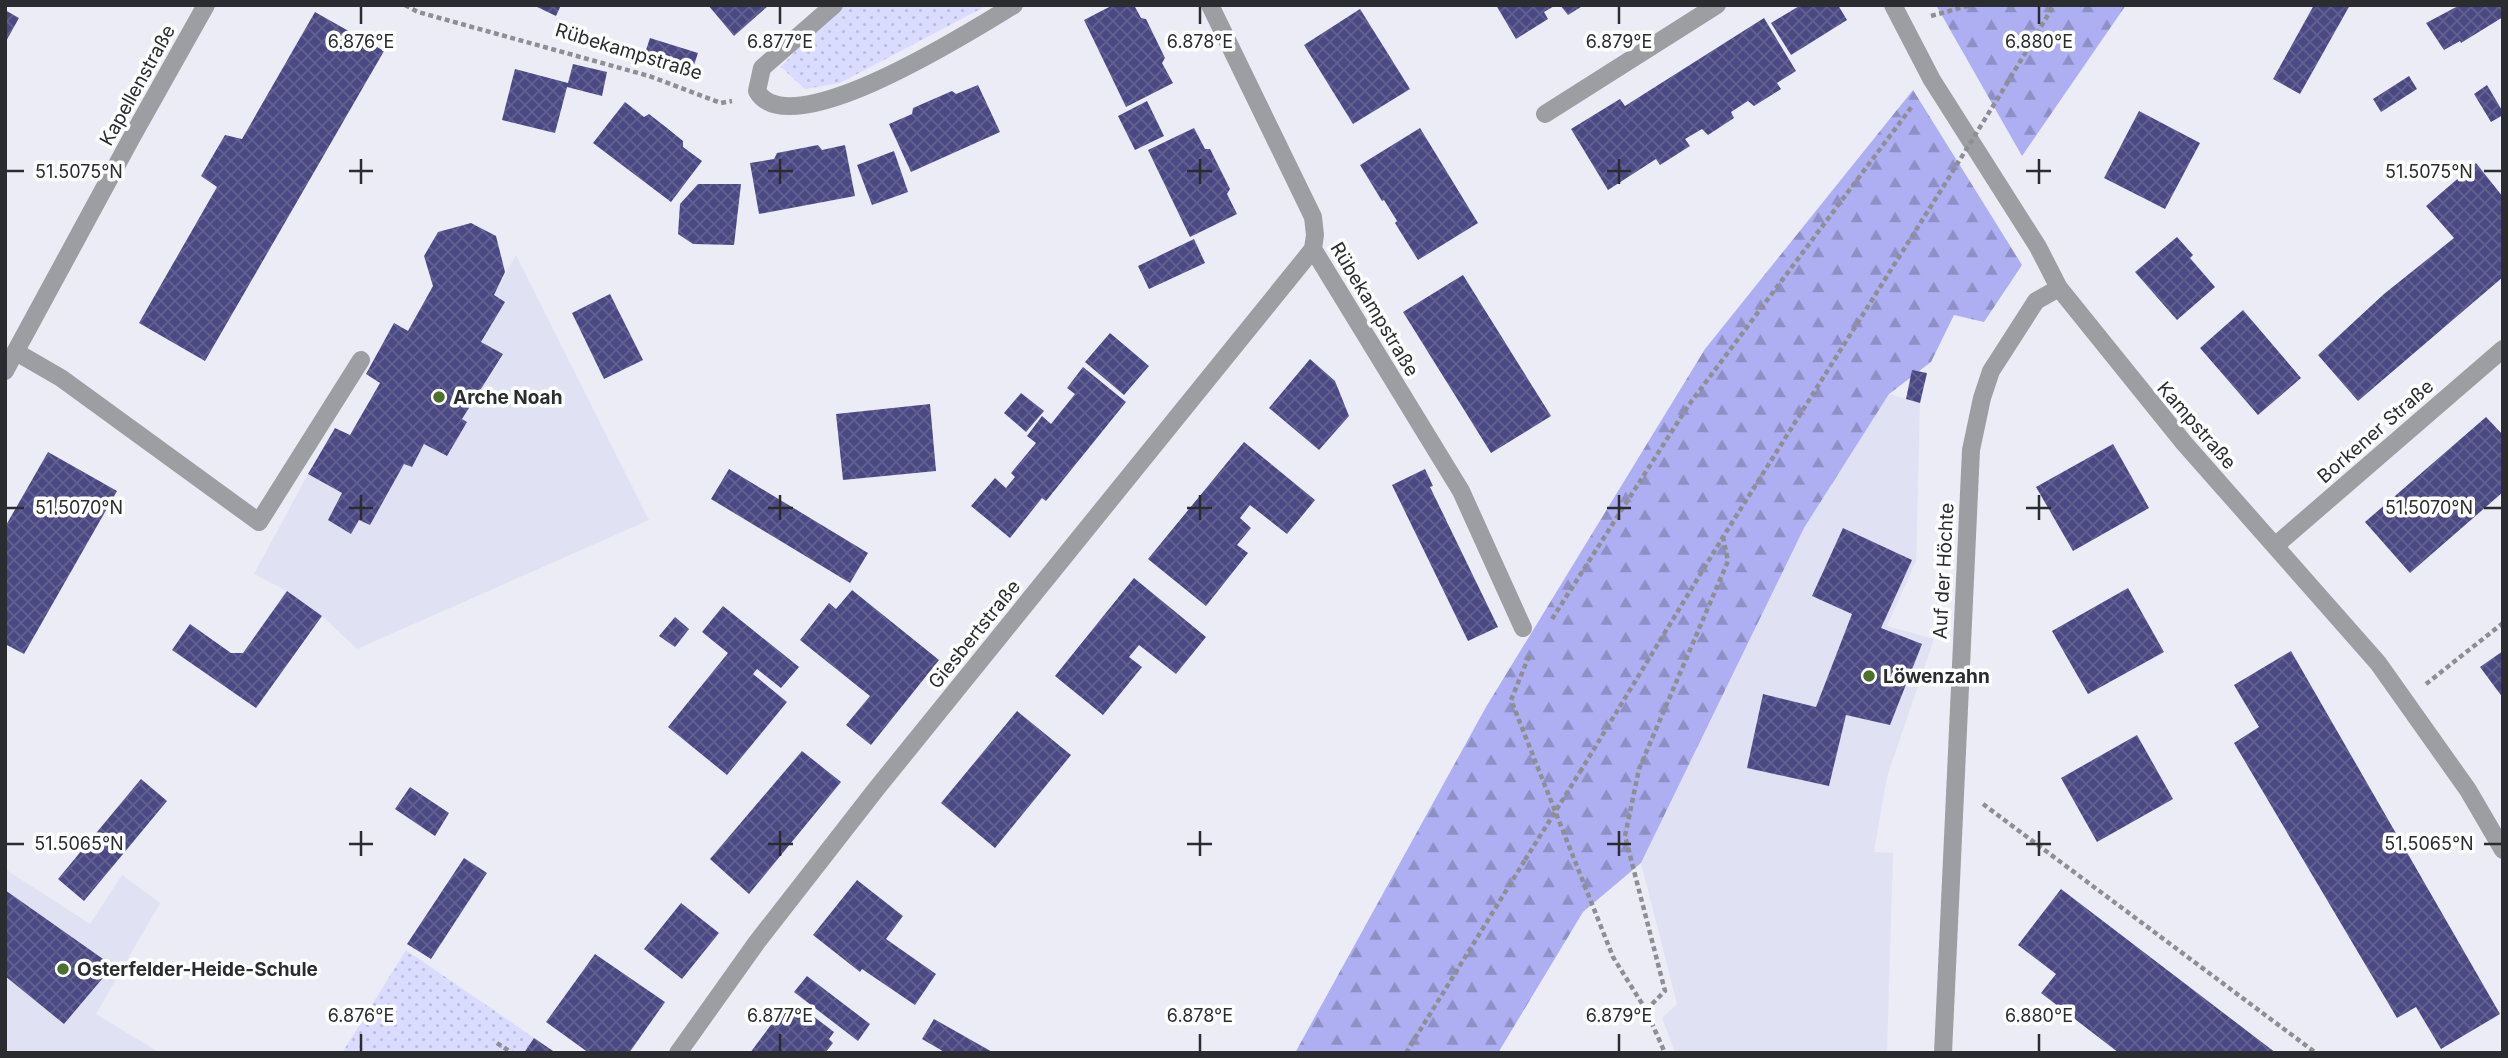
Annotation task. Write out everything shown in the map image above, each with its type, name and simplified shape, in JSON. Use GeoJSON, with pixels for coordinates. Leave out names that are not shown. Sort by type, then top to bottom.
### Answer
{"type":"FeatureCollection","features":[{"type":"Feature","properties":{"kind":"street","name":"Kapellenstraße"},"geometry":{"type":"LineString","coordinates":[[5,371],[206,5]]}},
{"type":"Feature","properties":{"kind":"street"},"geometry":{"type":"LineString","coordinates":[[834,5],[762,68],[757,84],[760,97],[768,103],[797,107],[844,94],[913,64],[1014,5]]}},
{"type":"Feature","properties":{"kind":"street","name":"Rübekampstraße"},"geometry":{"type":"LineString","coordinates":[[1210,5],[1312,216],[1315,235],[1313,249],[1461,491],[1523,628]]}},
{"type":"Feature","properties":{"kind":"street"},"geometry":{"type":"LineString","coordinates":[[1545,114],[1717,5]]}},
{"type":"Feature","properties":{"kind":"street","name":"Kampstraße"},"geometry":{"type":"LineString","coordinates":[[1893,5],[1932,80],[2038,247],[2059,288],[2184,443],[2378,663],[2468,790],[2503,850]]}},
{"type":"Feature","properties":{"kind":"street","name":"Giesbertstraße"},"geometry":{"type":"LineString","coordinates":[[678,1053],[757,942],[868,799],[1313,249]]}},
{"type":"Feature","properties":{"kind":"street","name":"Auf der Höchte"},"geometry":{"type":"LineString","coordinates":[[1943,1053],[1969,478],[1976,423],[1991,371],[2036,300],[2059,288]]}},
{"type":"Feature","properties":{"kind":"street","name":"Borkener Straße"},"geometry":{"type":"LineString","coordinates":[[2276,545],[2503,349]]}},
{"type":"Feature","properties":{"kind":"street"},"geometry":{"type":"LineString","coordinates":[[16,352],[61,378],[259,522],[361,360]]}},
{"type":"Feature","properties":{"kind":"path","name":"Rübekampstraße"},"geometry":{"type":"LineString","coordinates":[[405,5],[418,12],[649,76],[721,103],[760,97]]}},
{"type":"Feature","properties":{"kind":"path"},"geometry":{"type":"LineString","coordinates":[[1902,24],[1971,5]]}},
{"type":"Feature","properties":{"kind":"path"},"geometry":{"type":"LineString","coordinates":[[1406,1053],[2054,5]]}},
{"type":"Feature","properties":{"kind":"path"},"geometry":{"type":"LineString","coordinates":[[1547,626],[1688,406],[1932,80]]}},
{"type":"Feature","properties":{"kind":"path"},"geometry":{"type":"LineString","coordinates":[[1646,1010],[1665,992],[1625,835],[1639,769],[1728,561],[1723,537]]}},
{"type":"Feature","properties":{"kind":"path"},"geometry":{"type":"LineString","coordinates":[[2406,700],[2503,623]]}},
{"type":"Feature","properties":{"kind":"path"},"geometry":{"type":"LineString","coordinates":[[1533,647],[1511,700],[1613,957],[1646,1010],[1665,1053]]}},
{"type":"Feature","properties":{"kind":"path"},"geometry":{"type":"LineString","coordinates":[[1954,783],[2316,1053]]}},
{"type":"Feature","properties":{"kind":"path"},"geometry":{"type":"LineString","coordinates":[[497,1042],[512,1053]]}},
{"type":"Feature","properties":{"kind":"shaded area"},"geometry":{"type":"Polygon","coordinates":[[[844,5],[988,5],[840,83],[805,89],[781,67],[816,28],[844,5]]]}},
{"type":"Feature","properties":{"kind":"shaded area"},"geometry":{"type":"Polygon","coordinates":[[[516,255],[649,520],[357,649],[322,616],[287,591],[254,574],[308,474],[342,493],[359,520],[370,525],[404,464],[412,467],[424,444],[446,456],[466,422],[462,419],[503,355],[481,342],[505,302],[494,295],[516,255]]]}},
{"type":"Feature","properties":{"kind":"shaded area"},"geometry":{"type":"Polygon","coordinates":[[[1889,394],[1920,403],[1916,561],[1887,626],[1934,639],[1887,777],[1874,852],[1893,853],[1887,1053],[1675,1053],[1662,1018],[1677,1004],[1641,863],[1804,528],[1889,394]]]}},
{"type":"Feature","properties":{"kind":"shaded area","name":"Osterfelder-Heide-Schule"},"geometry":{"type":"Polygon","coordinates":[[[5,869],[90,924],[122,875],[160,903],[96,1014],[160,1053],[5,1053],[5,869]]]}},
{"type":"Feature","properties":{"kind":"shaded area"},"geometry":{"type":"Polygon","coordinates":[[[406,950],[556,1053],[342,1053],[406,950]]]}},
{"type":"Feature","properties":{"kind":"green space"},"geometry":{"type":"Polygon","coordinates":[[[1936,5],[2126,5],[2022,156],[1936,5]]]}},
{"type":"Feature","properties":{"kind":"green space"},"geometry":{"type":"Polygon","coordinates":[[[1913,90],[2022,265],[1984,322],[1954,315],[1931,362],[1889,394],[1804,528],[1641,863],[1583,912],[1498,1053],[1295,1053],[1486,707],[1705,349],[1913,90]]]}},
{"type":"Feature","properties":{"kind":"building"},"geometry":{"type":"Polygon","coordinates":[[[533,5],[561,5],[556,16],[533,5]]]}},
{"type":"Feature","properties":{"kind":"building"},"geometry":{"type":"Polygon","coordinates":[[[708,5],[769,5],[734,36],[708,5]]]}},
{"type":"Feature","properties":{"kind":"building"},"geometry":{"type":"Polygon","coordinates":[[[1113,5],[1134,5],[1141,18],[1146,19],[1165,58],[1162,63],[1173,83],[1126,107],[1084,20],[1113,5]]]}},
{"type":"Feature","properties":{"kind":"building"},"geometry":{"type":"Polygon","coordinates":[[[1496,5],[1556,5],[1544,12],[1548,19],[1516,39],[1496,5]]]}},
{"type":"Feature","properties":{"kind":"building"},"geometry":{"type":"Polygon","coordinates":[[[1560,5],[1584,5],[1568,15],[1560,5]]]}},
{"type":"Feature","properties":{"kind":"building"},"geometry":{"type":"Polygon","coordinates":[[[1801,5],[1838,5],[1847,20],[1791,55],[1771,23],[1801,5]]]}},
{"type":"Feature","properties":{"kind":"building"},"geometry":{"type":"Polygon","coordinates":[[[2314,5],[2350,5],[2300,94],[2273,79],[2314,5]]]}},
{"type":"Feature","properties":{"kind":"building"},"geometry":{"type":"Polygon","coordinates":[[[2460,5],[2503,5],[2503,17],[2461,43],[2460,41],[2444,50],[2426,23],[2460,5]]]}},
{"type":"Feature","properties":{"kind":"building"},"geometry":{"type":"Polygon","coordinates":[[[1360,9],[1410,89],[1353,124],[1304,45],[1360,9]]]}},
{"type":"Feature","properties":{"kind":"building"},"geometry":{"type":"Polygon","coordinates":[[[5,10],[19,18],[5,43],[5,10]]]}},
{"type":"Feature","properties":{"kind":"building"},"geometry":{"type":"Polygon","coordinates":[[[315,12],[384,51],[205,361],[139,323],[217,187],[201,176],[225,135],[242,139],[315,12]]]}},
{"type":"Feature","properties":{"kind":"building"},"geometry":{"type":"Polygon","coordinates":[[[1764,18],[1796,71],[1777,83],[1781,89],[1754,106],[1748,101],[1731,112],[1734,118],[1708,135],[1702,129],[1685,139],[1690,146],[1660,165],[1656,159],[1608,190],[1571,129],[1620,99],[1625,106],[1764,18]]]}},
{"type":"Feature","properties":{"kind":"building"},"geometry":{"type":"Polygon","coordinates":[[[650,38],[698,53],[691,74],[643,59],[650,38]]]}},
{"type":"Feature","properties":{"kind":"building"},"geometry":{"type":"Polygon","coordinates":[[[573,64],[607,72],[602,96],[567,87],[555,133],[502,120],[515,69],[568,83],[573,64]]]}},
{"type":"Feature","properties":{"kind":"building"},"geometry":{"type":"Polygon","coordinates":[[[2409,76],[2417,89],[2381,112],[2373,99],[2409,76]]]}},
{"type":"Feature","properties":{"kind":"building"},"geometry":{"type":"Polygon","coordinates":[[[978,85],[1000,132],[911,172],[889,124],[912,114],[913,108],[952,91],[956,94],[978,85]]]}},
{"type":"Feature","properties":{"kind":"building"},"geometry":{"type":"Polygon","coordinates":[[[2487,85],[2503,112],[2503,115],[2491,122],[2474,94],[2487,85]]]}},
{"type":"Feature","properties":{"kind":"building"},"geometry":{"type":"Polygon","coordinates":[[[1147,101],[1164,136],[1135,150],[1118,116],[1147,101]]]}},
{"type":"Feature","properties":{"kind":"building"},"geometry":{"type":"Polygon","coordinates":[[[625,102],[644,117],[649,114],[683,141],[683,147],[702,161],[671,202],[593,143],[625,102]]]}},
{"type":"Feature","properties":{"kind":"building"},"geometry":{"type":"Polygon","coordinates":[[[2139,111],[2200,143],[2165,209],[2104,178],[2139,111]]]}},
{"type":"Feature","properties":{"kind":"building"},"geometry":{"type":"Polygon","coordinates":[[[1194,128],[1205,149],[1210,149],[1230,189],[1227,194],[1237,214],[1190,237],[1148,150],[1194,128]]]}},
{"type":"Feature","properties":{"kind":"building"},"geometry":{"type":"Polygon","coordinates":[[[1420,128],[1478,223],[1418,260],[1395,223],[1397,221],[1360,165],[1420,128]]]}},
{"type":"Feature","properties":{"kind":"building"},"geometry":{"type":"Polygon","coordinates":[[[818,145],[822,150],[845,145],[855,196],[759,214],[750,163],[774,159],[777,153],[818,145]]]}},
{"type":"Feature","properties":{"kind":"building"},"geometry":{"type":"Polygon","coordinates":[[[894,151],[908,192],[872,205],[857,165],[894,151]]]}},
{"type":"Feature","properties":{"kind":"building"},"geometry":{"type":"Polygon","coordinates":[[[2476,163],[2503,197],[2503,277],[2358,401],[2318,355],[2384,294],[2454,238],[2426,206],[2476,163]]]}},
{"type":"Feature","properties":{"kind":"building"},"geometry":{"type":"Polygon","coordinates":[[[698,184],[741,184],[734,245],[693,244],[678,234],[680,204],[698,184]]]}},
{"type":"Feature","properties":{"kind":"building"},"geometry":{"type":"Polygon","coordinates":[[[471,223],[496,236],[505,272],[494,295],[505,302],[481,342],[503,354],[462,419],[467,422],[447,456],[424,444],[412,467],[404,464],[370,525],[359,520],[351,534],[328,520],[342,493],[308,474],[335,428],[350,435],[380,383],[366,374],[394,323],[408,331],[433,286],[424,256],[438,232],[471,223]]]}},
{"type":"Feature","properties":{"kind":"building"},"geometry":{"type":"Polygon","coordinates":[[[2177,237],[2193,255],[2190,258],[2215,287],[2177,320],[2135,272],[2177,237]]]}},
{"type":"Feature","properties":{"kind":"building"},"geometry":{"type":"Polygon","coordinates":[[[1194,239],[1205,263],[1149,289],[1138,266],[1194,239]]]}},
{"type":"Feature","properties":{"kind":"building"},"geometry":{"type":"Polygon","coordinates":[[[1463,275],[1551,416],[1491,453],[1403,312],[1463,275]]]}},
{"type":"Feature","properties":{"kind":"building"},"geometry":{"type":"Polygon","coordinates":[[[610,294],[643,360],[604,379],[572,313],[610,294]]]}},
{"type":"Feature","properties":{"kind":"building"},"geometry":{"type":"Polygon","coordinates":[[[2243,310],[2301,378],[2258,415],[2200,348],[2243,310]]]}},
{"type":"Feature","properties":{"kind":"building"},"geometry":{"type":"Polygon","coordinates":[[[1110,333],[1149,366],[1124,395],[1085,362],[1110,333]]]}},
{"type":"Feature","properties":{"kind":"building"},"geometry":{"type":"Polygon","coordinates":[[[1310,359],[1335,381],[1349,416],[1319,450],[1269,408],[1310,359]]]}},
{"type":"Feature","properties":{"kind":"building"},"geometry":{"type":"Polygon","coordinates":[[[1083,367],[1126,402],[1046,501],[1042,498],[1010,538],[971,506],[995,478],[1006,488],[1015,477],[1011,473],[1036,443],[1027,436],[1042,416],[1051,424],[1075,394],[1067,388],[1083,367]]]}},
{"type":"Feature","properties":{"kind":"building"},"geometry":{"type":"Polygon","coordinates":[[[1912,370],[1927,373],[1920,403],[1906,399],[1912,370]]]}},
{"type":"Feature","properties":{"kind":"building"},"geometry":{"type":"Polygon","coordinates":[[[1021,393],[1044,411],[1026,432],[1004,413],[1021,393]]]}},
{"type":"Feature","properties":{"kind":"building"},"geometry":{"type":"Polygon","coordinates":[[[930,404],[936,471],[843,480],[836,414],[930,404]]]}},
{"type":"Feature","properties":{"kind":"building"},"geometry":{"type":"Polygon","coordinates":[[[2486,417],[2503,435],[2503,492],[2410,573],[2365,522],[2486,417]]]}},
{"type":"Feature","properties":{"kind":"building"},"geometry":{"type":"Polygon","coordinates":[[[1244,442],[1315,500],[1287,534],[1250,505],[1240,518],[1251,528],[1237,545],[1248,553],[1206,606],[1148,559],[1244,442]]]}},
{"type":"Feature","properties":{"kind":"building"},"geometry":{"type":"Polygon","coordinates":[[[2113,444],[2149,508],[2073,551],[2036,487],[2113,444]]]}},
{"type":"Feature","properties":{"kind":"building"},"geometry":{"type":"Polygon","coordinates":[[[48,452],[117,491],[24,654],[5,644],[5,527],[48,452]]]}},
{"type":"Feature","properties":{"kind":"building"},"geometry":{"type":"Polygon","coordinates":[[[729,469],[868,553],[850,583],[711,499],[729,469]]]}},
{"type":"Feature","properties":{"kind":"building"},"geometry":{"type":"Polygon","coordinates":[[[1425,469],[1433,486],[1430,487],[1498,627],[1468,641],[1392,485],[1425,469]]]}},
{"type":"Feature","properties":{"kind":"building"},"geometry":{"type":"Polygon","coordinates":[[[1843,528],[1912,560],[1881,628],[1922,644],[1890,725],[1846,715],[1829,786],[1747,768],[1763,694],[1816,707],[1852,614],[1812,596],[1843,528]]]}},
{"type":"Feature","properties":{"kind":"building"},"geometry":{"type":"Polygon","coordinates":[[[1134,578],[1206,637],[1176,674],[1139,645],[1129,657],[1142,667],[1103,715],[1055,676],[1134,578]]]}},
{"type":"Feature","properties":{"kind":"building"},"geometry":{"type":"Polygon","coordinates":[[[2128,588],[2164,652],[2088,694],[2052,631],[2128,588]]]}},
{"type":"Feature","properties":{"kind":"building"},"geometry":{"type":"Polygon","coordinates":[[[852,590],[939,660],[871,745],[846,725],[870,696],[800,640],[829,603],[836,609],[852,590]]]}},
{"type":"Feature","properties":{"kind":"building"},"geometry":{"type":"Polygon","coordinates":[[[287,591],[322,616],[256,708],[172,650],[190,624],[231,653],[243,653],[287,591]]]}},
{"type":"Feature","properties":{"kind":"building"},"geometry":{"type":"Polygon","coordinates":[[[723,606],[799,667],[781,688],[757,669],[753,674],[787,702],[727,775],[668,727],[728,653],[702,632],[723,606]]]}},
{"type":"Feature","properties":{"kind":"building"},"geometry":{"type":"Polygon","coordinates":[[[675,617],[689,629],[675,647],[659,636],[675,617]]]}},
{"type":"Feature","properties":{"kind":"building"},"geometry":{"type":"Polygon","coordinates":[[[2291,651],[2500,1014],[2441,1049],[2416,1007],[2397,1018],[2234,743],[2259,727],[2234,685],[2291,651]]]}},
{"type":"Feature","properties":{"kind":"building"},"geometry":{"type":"Polygon","coordinates":[[[2503,651],[2503,698],[2480,667],[2503,651]]]}},
{"type":"Feature","properties":{"kind":"building"},"geometry":{"type":"Polygon","coordinates":[[[1017,711],[1071,755],[995,848],[941,803],[1017,711]]]}},
{"type":"Feature","properties":{"kind":"building"},"geometry":{"type":"Polygon","coordinates":[[[2137,735],[2173,799],[2097,842],[2061,778],[2137,735]]]}},
{"type":"Feature","properties":{"kind":"building"},"geometry":{"type":"Polygon","coordinates":[[[802,751],[841,782],[749,894],[710,859],[802,751]]]}},
{"type":"Feature","properties":{"kind":"building"},"geometry":{"type":"Polygon","coordinates":[[[141,779],[167,801],[84,901],[58,879],[141,779]]]}},
{"type":"Feature","properties":{"kind":"building"},"geometry":{"type":"Polygon","coordinates":[[[410,787],[449,813],[435,836],[395,809],[410,787]]]}},
{"type":"Feature","properties":{"kind":"building"},"geometry":{"type":"Polygon","coordinates":[[[464,858],[487,873],[431,959],[407,944],[464,858]]]}},
{"type":"Feature","properties":{"kind":"building"},"geometry":{"type":"Polygon","coordinates":[[[857,880],[903,916],[886,939],[936,974],[915,1005],[862,969],[860,972],[813,935],[857,880]]]}},
{"type":"Feature","properties":{"kind":"building"},"geometry":{"type":"Polygon","coordinates":[[[2061,889],[2276,1053],[2119,1053],[2041,993],[2056,974],[2018,945],[2061,889]]]}},
{"type":"Feature","properties":{"kind":"building"},"geometry":{"type":"Polygon","coordinates":[[[5,890],[113,966],[64,1024],[5,976],[5,890]]]}},
{"type":"Feature","properties":{"kind":"building"},"geometry":{"type":"Polygon","coordinates":[[[681,903],[719,933],[682,979],[644,949],[681,903]]]}},
{"type":"Feature","properties":{"kind":"building"},"geometry":{"type":"Polygon","coordinates":[[[595,954],[665,1002],[629,1053],[589,1053],[546,1022],[595,954]]]}},
{"type":"Feature","properties":{"kind":"building"},"geometry":{"type":"Polygon","coordinates":[[[807,976],[870,1024],[858,1041],[794,992],[807,976]]]}},
{"type":"Feature","properties":{"kind":"building"},"geometry":{"type":"Polygon","coordinates":[[[785,1006],[808,1023],[813,1016],[834,1032],[829,1039],[833,1043],[825,1053],[750,1053],[785,1006]]]}},
{"type":"Feature","properties":{"kind":"building"},"geometry":{"type":"Polygon","coordinates":[[[934,1019],[994,1053],[946,1053],[922,1039],[934,1019]]]}},
{"type":"Feature","properties":{"kind":"building"},"geometry":{"type":"Polygon","coordinates":[[[534,1038],[556,1053],[524,1053],[534,1038]]]}},
{"type":"Feature","properties":{"kind":"place","name":"Arche Noah"},"geometry":{"type":"Point","coordinates":[439,397]}},
{"type":"Feature","properties":{"kind":"place","name":"Löwenzahn"},"geometry":{"type":"Point","coordinates":[1869,676]}},
{"type":"Feature","properties":{"kind":"place","name":"Osterfelder-Heide-Schule"},"geometry":{"type":"Point","coordinates":[63,969]}}]}
